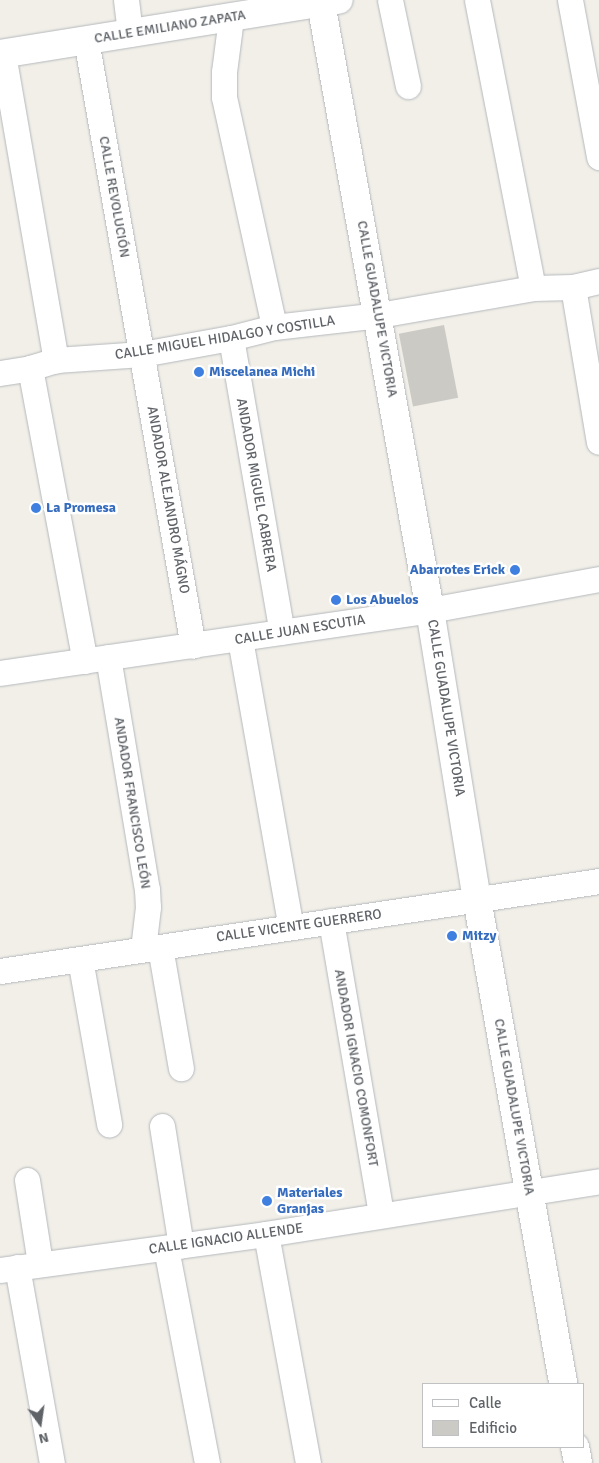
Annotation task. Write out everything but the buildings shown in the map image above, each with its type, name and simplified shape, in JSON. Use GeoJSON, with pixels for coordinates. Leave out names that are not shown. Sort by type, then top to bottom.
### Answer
{"type":"FeatureCollection","features":[{"type":"Feature","properties":{"kind":"street"},"geometry":{"type":"LineString","coordinates":[[126,0],[130,34]]}},
{"type":"Feature","properties":{"kind":"street"},"geometry":{"type":"LineString","coordinates":[[390,0],[408,86]]}},
{"type":"Feature","properties":{"kind":"street"},"geometry":{"type":"LineString","coordinates":[[477,0],[533,288]]}},
{"type":"Feature","properties":{"kind":"street"},"geometry":{"type":"LineString","coordinates":[[570,0],[599,157]]}},
{"type":"Feature","properties":{"kind":"street","name":"CALLE EMILIANO ZAPATA"},"geometry":{"type":"LineString","coordinates":[[1,54],[231,18],[294,4],[330,2]]}},
{"type":"Feature","properties":{"kind":"street","name":"CALLE GUADALUPE VICTORIA"},"geometry":{"type":"LineString","coordinates":[[330,2],[378,315],[430,610],[477,900],[563,1383]]}},
{"type":"Feature","properties":{"kind":"street"},"geometry":{"type":"LineString","coordinates":[[231,18],[224,72],[224,97],[274,327]]}},
{"type":"Feature","properties":{"kind":"street","name":"CALLE REVOLUCIÓN"},"geometry":{"type":"LineString","coordinates":[[86,40],[142,354]]}},
{"type":"Feature","properties":{"kind":"street"},"geometry":{"type":"LineString","coordinates":[[1,54],[56,360]]}},
{"type":"Feature","properties":{"kind":"street","name":"CALLE MIGUEL HIDALGO Y COSTILLA"},"geometry":{"type":"LineString","coordinates":[[0,373],[30,368],[56,360],[142,354],[231,338],[274,327],[378,315],[533,288],[573,287],[599,280]]}},
{"type":"Feature","properties":{"kind":"street"},"geometry":{"type":"LineString","coordinates":[[573,287],[599,442]]}},
{"type":"Feature","properties":{"kind":"street","name":"ANDADOR MIGUEL CABRERA"},"geometry":{"type":"LineString","coordinates":[[231,338],[282,632]]}},
{"type":"Feature","properties":{"kind":"street","name":"ANDADOR ALEJANDRO MÁGNO"},"geometry":{"type":"LineString","coordinates":[[142,354],[193,646]]}},
{"type":"Feature","properties":{"kind":"street","name":"ANDADOR FRANCISCO LEÓN"},"geometry":{"type":"LineString","coordinates":[[30,368],[147,889],[152,948],[181,1068]]}},
{"type":"Feature","properties":{"kind":"street","name":"CALLE JUAN ESCUTIA"},"geometry":{"type":"LineString","coordinates":[[0,673],[430,610],[599,579]]}},
{"type":"Feature","properties":{"kind":"street"},"geometry":{"type":"LineString","coordinates":[[240,639],[292,927]]}},
{"type":"Feature","properties":{"kind":"street","name":"CALLE VICENTE GUERRERO"},"geometry":{"type":"LineString","coordinates":[[0,971],[330,921],[599,883]]}},
{"type":"Feature","properties":{"kind":"street","name":"ANDADOR IGNACIO COMONFORT"},"geometry":{"type":"LineString","coordinates":[[330,921],[380,1215]]}},
{"type":"Feature","properties":{"kind":"street"},"geometry":{"type":"LineString","coordinates":[[80,959],[110,1124]]}},
{"type":"Feature","properties":{"kind":"street"},"geometry":{"type":"LineString","coordinates":[[162,1126],[174,1247],[207,1463]]}},
{"type":"Feature","properties":{"kind":"street"},"geometry":{"type":"LineString","coordinates":[[27,1180],[19,1267],[52,1463]]}},
{"type":"Feature","properties":{"kind":"street","name":"CALLE IGNACIO ALLENDE"},"geometry":{"type":"LineString","coordinates":[[19,1267],[266,1234],[599,1181]]}},
{"type":"Feature","properties":{"kind":"street"},"geometry":{"type":"LineString","coordinates":[[266,1234],[308,1463]]}},
{"type":"Feature","properties":{"kind":"street"},"geometry":{"type":"LineString","coordinates":[[575,1448],[578,1463]]}},
{"type":"Feature","properties":{"kind":"place","name":"Miscelanea Michi"},"geometry":{"type":"Point","coordinates":[199,372]}},
{"type":"Feature","properties":{"kind":"place","name":"La Promesa"},"geometry":{"type":"Point","coordinates":[36,508]}},
{"type":"Feature","properties":{"kind":"place","name":"Abarrotes Erick"},"geometry":{"type":"Point","coordinates":[515,570]}},
{"type":"Feature","properties":{"kind":"place","name":"Los Abuelos"},"geometry":{"type":"Point","coordinates":[336,600]}},
{"type":"Feature","properties":{"kind":"place","name":"Mitzy"},"geometry":{"type":"Point","coordinates":[452,936]}},
{"type":"Feature","properties":{"kind":"place","name":"Materiales Granjas"},"geometry":{"type":"Point","coordinates":[267,1201]}}]}
